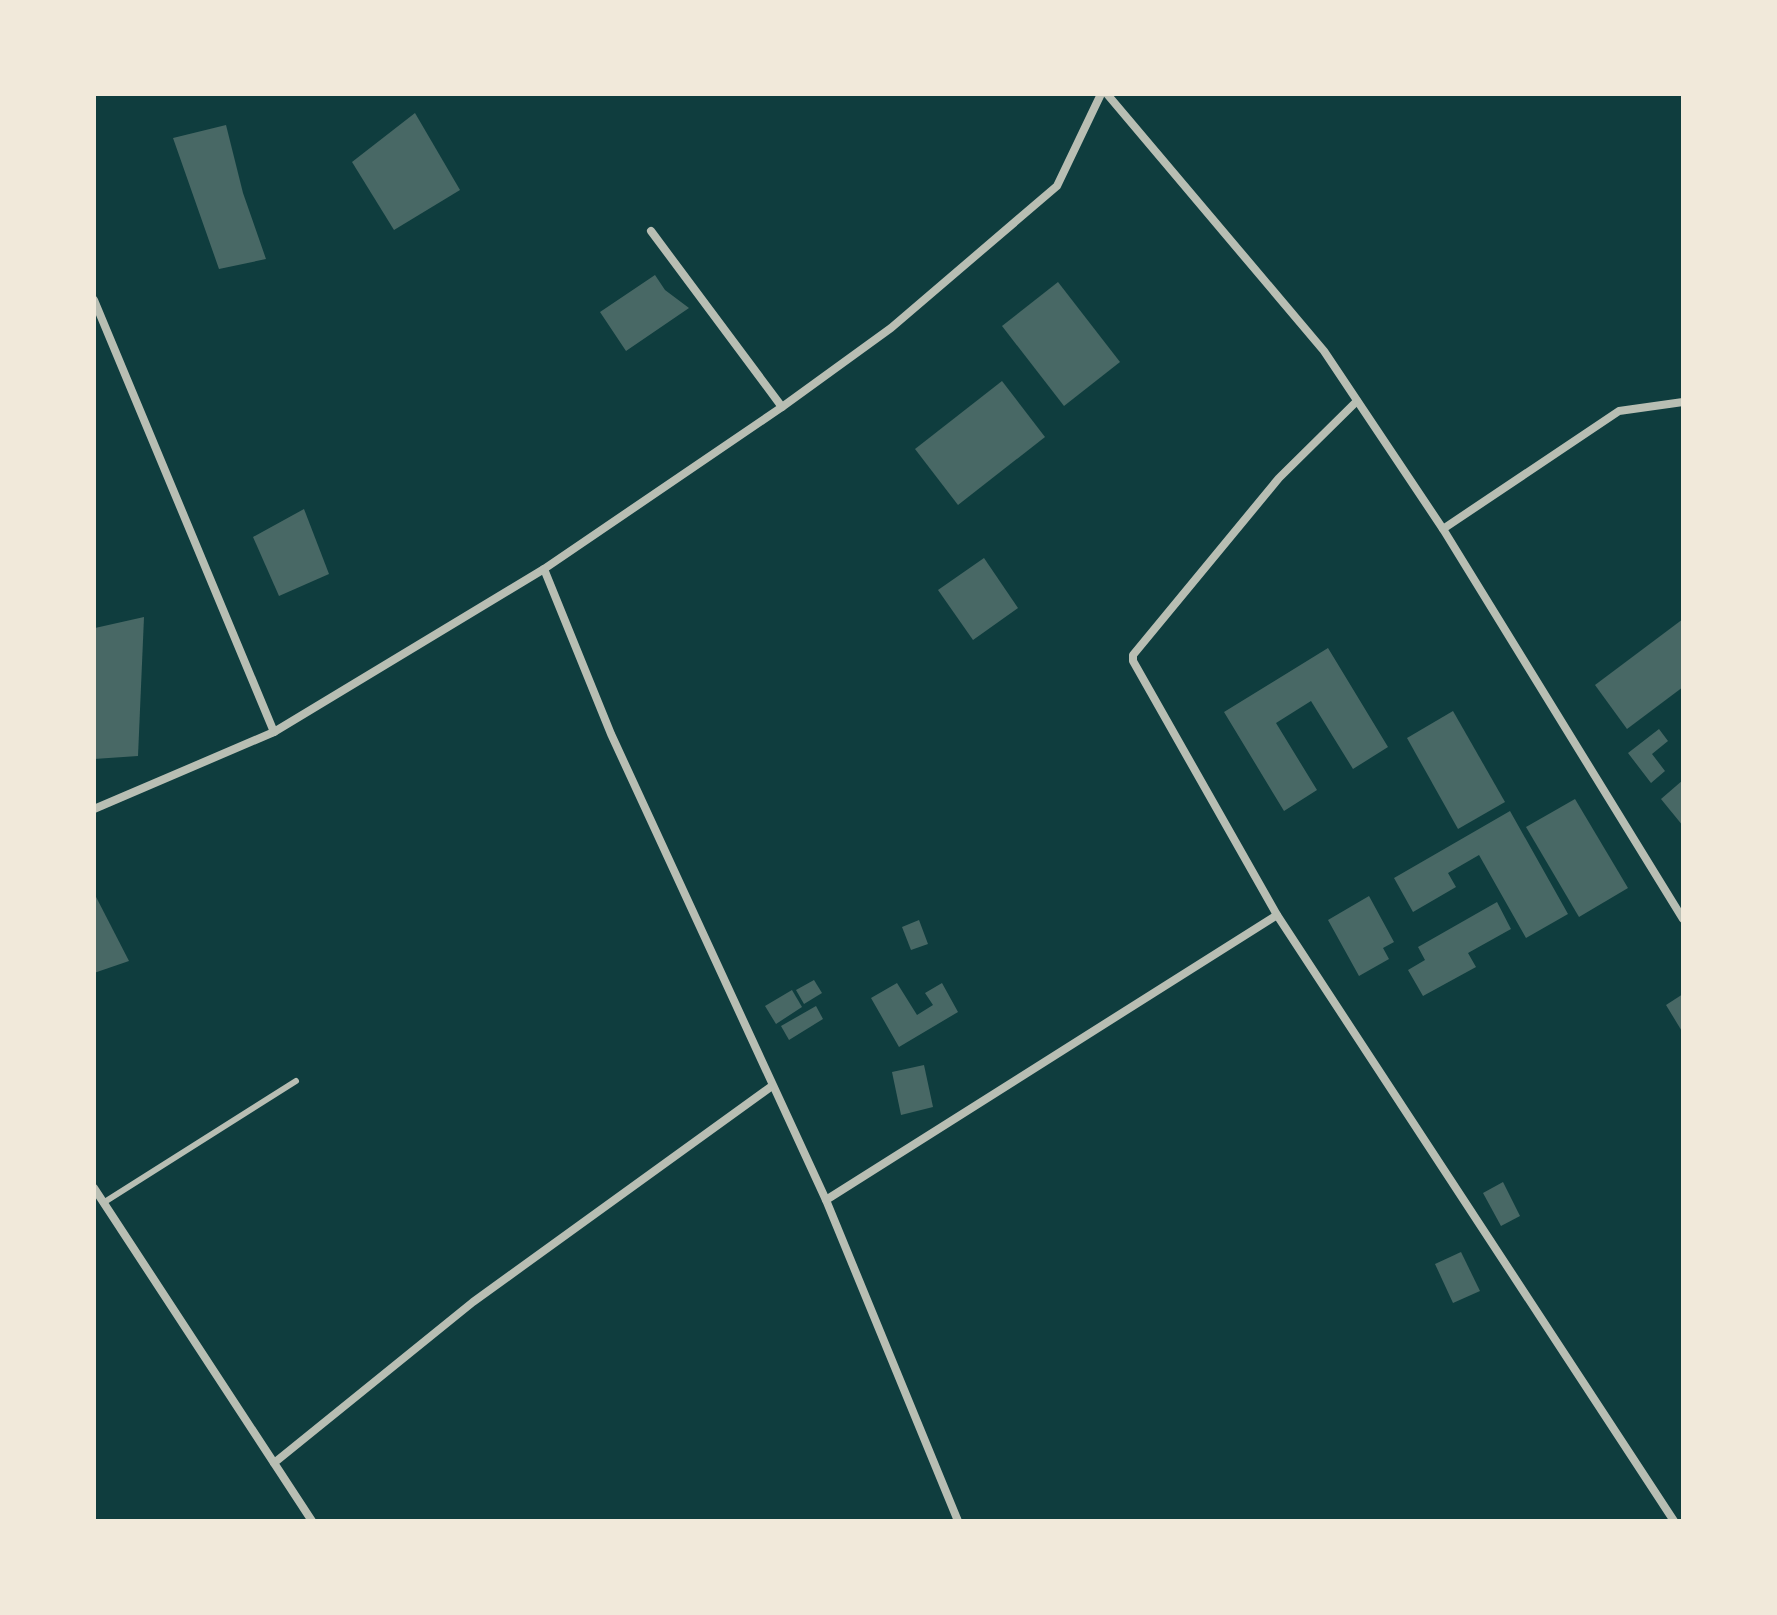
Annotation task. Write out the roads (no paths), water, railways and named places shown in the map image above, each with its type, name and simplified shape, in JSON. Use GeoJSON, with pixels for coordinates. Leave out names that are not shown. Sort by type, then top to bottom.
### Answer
{"type":"FeatureCollection","features":[{"type":"Feature","properties":{"kind":"street"},"geometry":{"type":"LineString","coordinates":[[94,809],[274,732],[544,569],[782,407],[891,328],[1057,186],[1104,94],[1324,351],[1443,529],[1683,919]]}},
{"type":"Feature","properties":{"kind":"street"},"geometry":{"type":"LineString","coordinates":[[651,231],[782,407]]}},
{"type":"Feature","properties":{"kind":"street"},"geometry":{"type":"LineString","coordinates":[[94,300],[274,732]]}},
{"type":"Feature","properties":{"kind":"street"},"geometry":{"type":"LineString","coordinates":[[1357,401],[1279,478],[1133,655],[1277,915],[1674,1521]]}},
{"type":"Feature","properties":{"kind":"street"},"geometry":{"type":"LineString","coordinates":[[1443,529],[1619,411],[1683,402]]}},
{"type":"Feature","properties":{"kind":"street"},"geometry":{"type":"LineString","coordinates":[[544,569],[611,734],[826,1200],[958,1521]]}},
{"type":"Feature","properties":{"kind":"street"},"geometry":{"type":"LineString","coordinates":[[826,1200],[1277,915]]}},
{"type":"Feature","properties":{"kind":"street"},"geometry":{"type":"LineString","coordinates":[[274,1463],[473,1302],[772,1086]]}},
{"type":"Feature","properties":{"kind":"street"},"geometry":{"type":"LineString","coordinates":[[94,1188],[312,1521]]}},
{"type":"Feature","properties":{"kind":"lane"},"geometry":{"type":"LineString","coordinates":[[103,1203],[296,1081]]}}]}
